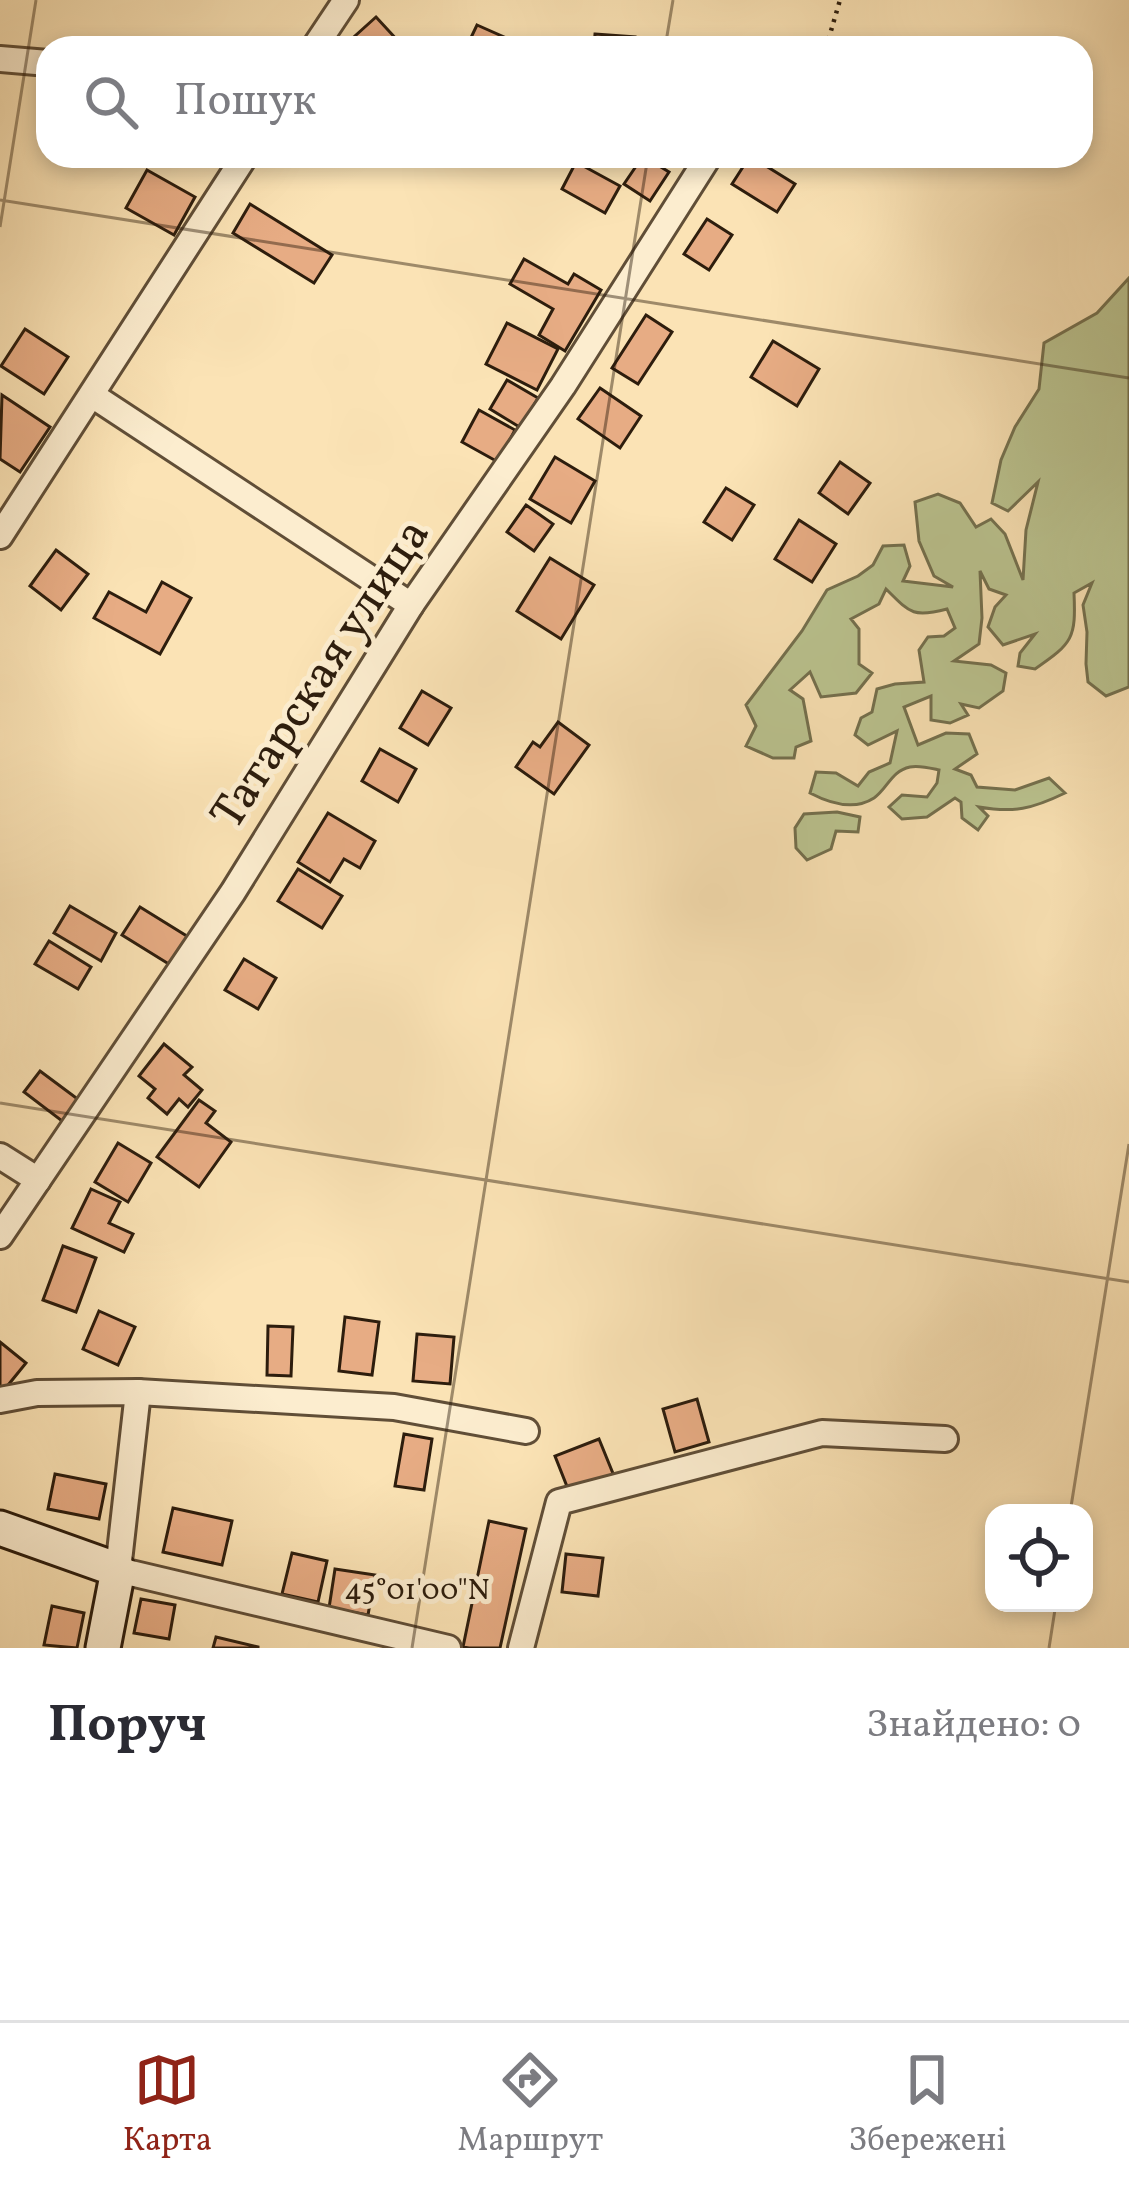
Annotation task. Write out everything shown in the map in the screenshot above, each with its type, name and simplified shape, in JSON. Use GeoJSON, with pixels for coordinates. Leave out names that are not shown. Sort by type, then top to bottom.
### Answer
{"type":"FeatureCollection","features":[{"type":"Feature","properties":{"kind":"street"},"geometry":{"type":"LineString","coordinates":[[322,36],[346,0]]}},
{"type":"Feature","properties":{"kind":"street"},"geometry":{"type":"LineString","coordinates":[[0,59],[36,62]]}},
{"type":"Feature","properties":{"kind":"street"},"geometry":{"type":"LineString","coordinates":[[0,536],[237,168]]}},
{"type":"Feature","properties":{"kind":"street","name":"Татарская улица"},"geometry":{"type":"LineString","coordinates":[[0,1236],[233,892],[411,605],[562,386],[701,168]]}},
{"type":"Feature","properties":{"kind":"street"},"geometry":{"type":"LineString","coordinates":[[92,395],[411,605]]}},
{"type":"Feature","properties":{"kind":"street"},"geometry":{"type":"LineString","coordinates":[[0,1156],[38,1180]]}},
{"type":"Feature","properties":{"kind":"street"},"geometry":{"type":"LineString","coordinates":[[0,1400],[37,1393],[138,1392],[394,1407],[526,1431]]}},
{"type":"Feature","properties":{"kind":"street"},"geometry":{"type":"LineString","coordinates":[[103,1648],[118,1570],[138,1392]]}},
{"type":"Feature","properties":{"kind":"street"},"geometry":{"type":"LineString","coordinates":[[521,1648],[559,1502],[822,1432],[945,1439]]}},
{"type":"Feature","properties":{"kind":"street"},"geometry":{"type":"LineString","coordinates":[[0,1528],[118,1570],[448,1648]]}},
{"type":"Feature","properties":{"kind":"path"},"geometry":{"type":"LineString","coordinates":[[830,36],[840,0]]}},
{"type":"Feature","properties":{"kind":"green space"},"geometry":{"type":"Polygon","coordinates":[[[1129,278],[1129,687],[1106,696],[1088,682],[1083,605],[1092,583],[1074,593],[1070,638],[1035,669],[1018,666],[1020,653],[1035,634],[1003,645],[988,627],[995,607],[1006,595],[989,589],[980,571],[979,644],[954,661],[991,665],[1006,673],[1003,691],[979,708],[961,704],[968,715],[950,723],[931,720],[931,696],[904,707],[918,745],[946,733],[969,734],[977,754],[955,769],[971,775],[977,787],[1015,790],[1049,778],[1065,793],[1023,808],[979,807],[988,816],[978,830],[962,818],[961,802],[955,798],[927,817],[902,819],[889,807],[902,795],[927,797],[937,783],[939,770],[932,768],[904,769],[874,798],[858,804],[833,802],[810,793],[816,772],[836,773],[858,786],[869,772],[890,763],[897,731],[868,745],[855,735],[861,718],[872,712],[877,689],[924,682],[919,650],[928,637],[944,636],[955,628],[947,609],[913,611],[886,589],[879,604],[851,619],[859,629],[859,664],[872,673],[856,693],[821,697],[810,672],[790,690],[803,699],[811,741],[796,747],[794,758],[773,758],[746,746],[756,726],[746,705],[827,590],[873,565],[883,546],[904,545],[910,566],[903,581],[953,587],[934,576],[919,541],[915,502],[938,494],[960,503],[976,527],[991,519],[1005,534],[1023,580],[1026,530],[1038,482],[1008,511],[992,503],[1001,460],[1039,389],[1044,343],[1097,313],[1129,278]]]}},
{"type":"Feature","properties":{"kind":"green space"},"geometry":{"type":"Polygon","coordinates":[[[837,812],[860,817],[858,832],[836,831],[831,849],[807,860],[796,848],[795,828],[804,814],[837,812]]]}},
{"type":"Feature","properties":{"kind":"building"},"geometry":{"type":"Polygon","coordinates":[[[376,17],[394,36],[355,36],[376,17]]]}},
{"type":"Feature","properties":{"kind":"building"},"geometry":{"type":"Polygon","coordinates":[[[477,25],[502,36],[472,36],[477,25]]]}},
{"type":"Feature","properties":{"kind":"building"},"geometry":{"type":"Polygon","coordinates":[[[573,168],[587,168],[620,186],[605,213],[562,189],[573,168]]]}},
{"type":"Feature","properties":{"kind":"building"},"geometry":{"type":"Polygon","coordinates":[[[635,168],[669,172],[650,201],[624,184],[635,168]]]}},
{"type":"Feature","properties":{"kind":"building"},"geometry":{"type":"Polygon","coordinates":[[[742,168],[769,168],[795,184],[777,212],[732,184],[742,168]]]}},
{"type":"Feature","properties":{"kind":"building"},"geometry":{"type":"Polygon","coordinates":[[[147,170],[195,197],[174,235],[126,208],[147,170]]]}},
{"type":"Feature","properties":{"kind":"building"},"geometry":{"type":"Polygon","coordinates":[[[250,204],[332,255],[314,283],[233,233],[250,204]]]}},
{"type":"Feature","properties":{"kind":"building"},"geometry":{"type":"Polygon","coordinates":[[[707,219],[732,235],[709,270],[684,254],[707,219]]]}},
{"type":"Feature","properties":{"kind":"building"},"geometry":{"type":"Polygon","coordinates":[[[524,259],[568,284],[574,274],[601,290],[565,351],[539,335],[553,309],[510,284],[524,259]]]}},
{"type":"Feature","properties":{"kind":"building"},"geometry":{"type":"Polygon","coordinates":[[[646,315],[672,332],[638,384],[612,368],[646,315]]]}},
{"type":"Feature","properties":{"kind":"building"},"geometry":{"type":"Polygon","coordinates":[[[507,323],[558,349],[537,390],[486,364],[507,323]]]}},
{"type":"Feature","properties":{"kind":"building"},"geometry":{"type":"Polygon","coordinates":[[[25,329],[68,357],[44,394],[1,366],[25,329]]]}},
{"type":"Feature","properties":{"kind":"building"},"geometry":{"type":"Polygon","coordinates":[[[773,341],[819,369],[797,406],[751,377],[773,341]]]}},
{"type":"Feature","properties":{"kind":"building"},"geometry":{"type":"Polygon","coordinates":[[[507,380],[538,398],[521,428],[490,409],[507,380]]]}},
{"type":"Feature","properties":{"kind":"building"},"geometry":{"type":"Polygon","coordinates":[[[600,388],[641,416],[620,448],[578,419],[600,388]]]}},
{"type":"Feature","properties":{"kind":"building"},"geometry":{"type":"Polygon","coordinates":[[[2,395],[50,427],[20,472],[0,459],[2,395]]]}},
{"type":"Feature","properties":{"kind":"building"},"geometry":{"type":"Polygon","coordinates":[[[479,410],[515,430],[498,462],[462,442],[479,410]]]}},
{"type":"Feature","properties":{"kind":"building"},"geometry":{"type":"Polygon","coordinates":[[[555,457],[595,481],[571,523],[530,499],[555,457]]]}},
{"type":"Feature","properties":{"kind":"building"},"geometry":{"type":"Polygon","coordinates":[[[840,462],[870,483],[848,514],[819,493],[840,462]]]}},
{"type":"Feature","properties":{"kind":"building"},"geometry":{"type":"Polygon","coordinates":[[[726,488],[754,505],[732,540],[704,522],[726,488]]]}},
{"type":"Feature","properties":{"kind":"building"},"geometry":{"type":"Polygon","coordinates":[[[526,505],[553,524],[534,551],[507,532],[526,505]]]}},
{"type":"Feature","properties":{"kind":"building"},"geometry":{"type":"Polygon","coordinates":[[[799,520],[836,544],[812,582],[775,559],[799,520]]]}},
{"type":"Feature","properties":{"kind":"building"},"geometry":{"type":"Polygon","coordinates":[[[56,550],[88,574],[61,610],[30,586],[56,550]]]}},
{"type":"Feature","properties":{"kind":"building"},"geometry":{"type":"Polygon","coordinates":[[[550,558],[594,585],[561,639],[517,611],[550,558]]]}},
{"type":"Feature","properties":{"kind":"building"},"geometry":{"type":"Polygon","coordinates":[[[162,582],[191,598],[160,654],[94,618],[109,592],[146,612],[162,582]]]}},
{"type":"Feature","properties":{"kind":"building"},"geometry":{"type":"Polygon","coordinates":[[[422,691],[451,708],[428,745],[400,728],[422,691]]]}},
{"type":"Feature","properties":{"kind":"building"},"geometry":{"type":"Polygon","coordinates":[[[558,722],[589,745],[554,794],[516,767],[533,742],[540,747],[558,722]]]}},
{"type":"Feature","properties":{"kind":"building"},"geometry":{"type":"Polygon","coordinates":[[[380,749],[416,769],[398,802],[362,781],[380,749]]]}},
{"type":"Feature","properties":{"kind":"building"},"geometry":{"type":"Polygon","coordinates":[[[328,813],[375,841],[360,868],[344,859],[330,882],[298,862],[328,813]]]}},
{"type":"Feature","properties":{"kind":"building"},"geometry":{"type":"Polygon","coordinates":[[[298,869],[342,896],[322,928],[278,901],[298,869]]]}},
{"type":"Feature","properties":{"kind":"building"},"geometry":{"type":"Polygon","coordinates":[[[70,906],[116,933],[101,961],[54,933],[70,906]]]}},
{"type":"Feature","properties":{"kind":"building"},"geometry":{"type":"Polygon","coordinates":[[[140,907],[190,938],[172,966],[122,935],[140,907]]]}},
{"type":"Feature","properties":{"kind":"building"},"geometry":{"type":"Polygon","coordinates":[[[49,941],[91,967],[78,989],[35,964],[49,941]]]}},
{"type":"Feature","properties":{"kind":"building"},"geometry":{"type":"Polygon","coordinates":[[[244,959],[276,978],[258,1009],[225,990],[244,959]]]}},
{"type":"Feature","properties":{"kind":"building"},"geometry":{"type":"Polygon","coordinates":[[[164,1044],[192,1067],[184,1075],[202,1090],[188,1107],[179,1099],[167,1114],[148,1098],[155,1089],[139,1076],[164,1044]]]}},
{"type":"Feature","properties":{"kind":"building"},"geometry":{"type":"Polygon","coordinates":[[[40,1071],[83,1103],[66,1124],[24,1092],[40,1071]]]}},
{"type":"Feature","properties":{"kind":"building"},"geometry":{"type":"Polygon","coordinates":[[[199,1100],[215,1111],[206,1123],[231,1142],[199,1187],[157,1157],[199,1100]]]}},
{"type":"Feature","properties":{"kind":"building"},"geometry":{"type":"Polygon","coordinates":[[[118,1143],[151,1163],[128,1202],[95,1182],[118,1143]]]}},
{"type":"Feature","properties":{"kind":"building"},"geometry":{"type":"Polygon","coordinates":[[[91,1189],[120,1202],[109,1223],[133,1234],[124,1252],[72,1228],[91,1189]]]}},
{"type":"Feature","properties":{"kind":"building"},"geometry":{"type":"Polygon","coordinates":[[[63,1246],[96,1258],[76,1312],[43,1300],[63,1246]]]}},
{"type":"Feature","properties":{"kind":"building"},"geometry":{"type":"Polygon","coordinates":[[[99,1311],[135,1327],[118,1365],[83,1349],[99,1311]]]}},
{"type":"Feature","properties":{"kind":"building"},"geometry":{"type":"Polygon","coordinates":[[[345,1317],[379,1322],[372,1375],[339,1371],[345,1317]]]}},
{"type":"Feature","properties":{"kind":"building"},"geometry":{"type":"Polygon","coordinates":[[[268,1326],[293,1327],[291,1376],[267,1375],[268,1326]]]}},
{"type":"Feature","properties":{"kind":"building"},"geometry":{"type":"Polygon","coordinates":[[[417,1334],[454,1337],[450,1384],[413,1381],[417,1334]]]}},
{"type":"Feature","properties":{"kind":"building"},"geometry":{"type":"Polygon","coordinates":[[[0,1342],[26,1363],[0,1395],[0,1342]]]}},
{"type":"Feature","properties":{"kind":"building"},"geometry":{"type":"Polygon","coordinates":[[[697,1399],[709,1442],[675,1452],[663,1409],[697,1399]]]}},
{"type":"Feature","properties":{"kind":"building"},"geometry":{"type":"Polygon","coordinates":[[[404,1434],[432,1439],[424,1490],[395,1486],[404,1434]]]}},
{"type":"Feature","properties":{"kind":"building"},"geometry":{"type":"Polygon","coordinates":[[[599,1439],[614,1476],[570,1494],[555,1456],[599,1439]]]}},
{"type":"Feature","properties":{"kind":"building"},"geometry":{"type":"Polygon","coordinates":[[[55,1474],[106,1484],[99,1519],[48,1509],[55,1474]]]}},
{"type":"Feature","properties":{"kind":"building"},"geometry":{"type":"Polygon","coordinates":[[[173,1508],[232,1521],[222,1565],[163,1552],[173,1508]]]}},
{"type":"Feature","properties":{"kind":"building"},"geometry":{"type":"Polygon","coordinates":[[[489,1521],[526,1529],[500,1648],[463,1647],[489,1521]]]}},
{"type":"Feature","properties":{"kind":"building"},"geometry":{"type":"Polygon","coordinates":[[[292,1553],[327,1561],[318,1602],[282,1594],[292,1553]]]}},
{"type":"Feature","properties":{"kind":"building"},"geometry":{"type":"Polygon","coordinates":[[[566,1554],[603,1558],[598,1596],[562,1592],[566,1554]]]}},
{"type":"Feature","properties":{"kind":"building"},"geometry":{"type":"Polygon","coordinates":[[[335,1569],[375,1575],[368,1615],[329,1608],[335,1569]]]}},
{"type":"Feature","properties":{"kind":"building"},"geometry":{"type":"Polygon","coordinates":[[[141,1599],[175,1605],[169,1639],[134,1633],[141,1599]]]}},
{"type":"Feature","properties":{"kind":"building"},"geometry":{"type":"Polygon","coordinates":[[[52,1606],[84,1613],[77,1648],[44,1645],[52,1606]]]}},
{"type":"Feature","properties":{"kind":"building"},"geometry":{"type":"Polygon","coordinates":[[[216,1637],[258,1647],[258,1648],[213,1648],[216,1637]]]}}]}
